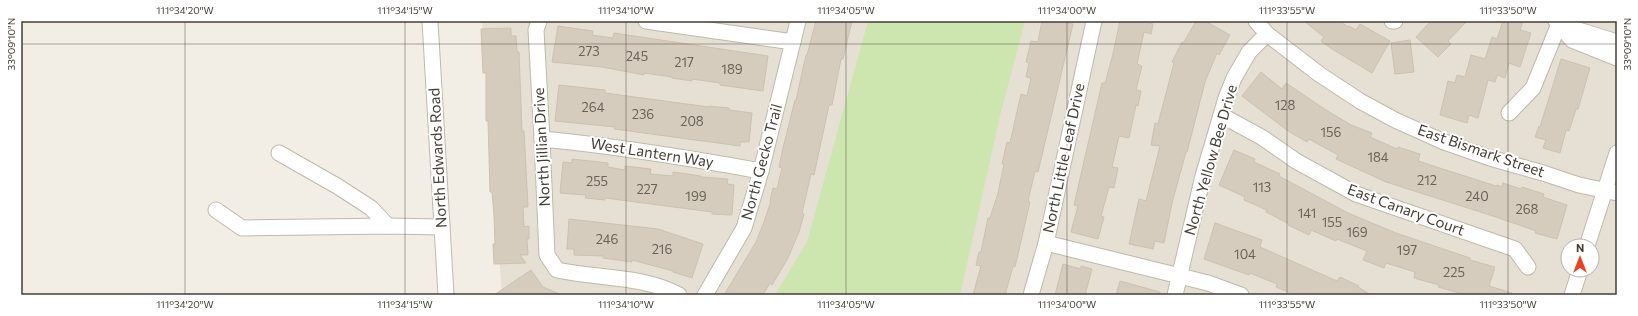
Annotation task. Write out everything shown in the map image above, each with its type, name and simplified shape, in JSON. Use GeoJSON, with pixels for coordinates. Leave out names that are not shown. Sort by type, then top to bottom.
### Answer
{"type":"FeatureCollection","features":[{"type":"Feature","properties":{"kind":"street","name":"North Edwards Road"},"geometry":{"type":"LineString","coordinates":[[430,21],[446,295]]}},
{"type":"Feature","properties":{"kind":"street","name":"North Jillian Drive"},"geometry":{"type":"LineString","coordinates":[[539,21],[536,30],[547,255],[557,270],[575,274],[639,280],[668,289],[679,295]]}},
{"type":"Feature","properties":{"kind":"street"},"geometry":{"type":"LineString","coordinates":[[646,21],[793,42]]}},
{"type":"Feature","properties":{"kind":"street","name":"North Gecko Trail"},"geometry":{"type":"LineString","coordinates":[[704,295],[744,228],[761,171],[798,21]]}},
{"type":"Feature","properties":{"kind":"street","name":"North Little Leaf Drive"},"geometry":{"type":"LineString","coordinates":[[1031,295],[1046,243],[1094,21]]}},
{"type":"Feature","properties":{"kind":"street","name":"East Bismark Street"},"geometry":{"type":"LineString","coordinates":[[1256,21],[1267,34],[1324,78],[1360,101],[1395,120],[1444,142],[1490,158],[1579,185],[1611,191]]}},
{"type":"Feature","properties":{"kind":"street"},"geometry":{"type":"LineString","coordinates":[[1509,113],[1533,88],[1558,22],[1611,48]]}},
{"type":"Feature","properties":{"kind":"street","name":"North Yellow Bee Drive"},"geometry":{"type":"LineString","coordinates":[[1175,295],[1203,176],[1226,98],[1234,78],[1250,52],[1267,34]]}},
{"type":"Feature","properties":{"kind":"street","name":"East Canary Court"},"geometry":{"type":"LineString","coordinates":[[1221,115],[1263,138],[1296,161],[1356,194],[1515,249],[1528,266]]}},
{"type":"Feature","properties":{"kind":"street","name":"West Lantern Way"},"geometry":{"type":"LineString","coordinates":[[542,139],[580,142],[689,158],[761,171]]}},
{"type":"Feature","properties":{"kind":"street"},"geometry":{"type":"LineString","coordinates":[[1590,238],[1611,191],[1617,153]]}},
{"type":"Feature","properties":{"kind":"street"},"geometry":{"type":"LineString","coordinates":[[278,154],[337,186],[371,208],[388,226]]}},
{"type":"Feature","properties":{"kind":"street"},"geometry":{"type":"LineString","coordinates":[[216,210],[242,228],[388,226],[442,227]]}},
{"type":"Feature","properties":{"kind":"street"},"geometry":{"type":"LineString","coordinates":[[1046,243],[1208,283],[1241,295]]}},
{"type":"Feature","properties":{"kind":"street"},"geometry":{"type":"LineString","coordinates":[[1572,295],[1577,278]]}},
{"type":"Feature","properties":{"kind":"shaded area"},"geometry":{"type":"Polygon","coordinates":[[[482,21],[1617,21],[1617,295],[502,295],[482,21]]]}},
{"type":"Feature","properties":{"kind":"green space"},"geometry":{"type":"Polygon","coordinates":[[[868,21],[1025,21],[1000,116],[960,295],[775,295],[807,242],[868,21]]]}},
{"type":"Feature","properties":{"kind":"building"},"geometry":{"type":"Polygon","coordinates":[[[816,21],[852,21],[843,59],[841,59],[832,105],[829,105],[814,175],[811,174],[802,213],[804,214],[799,232],[788,258],[772,285],[770,283],[763,295],[724,295],[756,242],[771,201],[773,188],[777,189],[782,168],[779,167],[783,148],[816,21]]]}},
{"type":"Feature","properties":{"kind":"building"},"geometry":{"type":"Polygon","coordinates":[[[1042,21],[1058,21],[1073,24],[1038,172],[1035,171],[1028,201],[1030,202],[1015,267],[1013,266],[1005,295],[973,295],[981,266],[976,265],[979,252],[981,252],[988,218],[990,218],[998,193],[1007,142],[1010,143],[1021,94],[1027,96],[1031,78],[1026,77],[1029,63],[1026,62],[1031,41],[1038,42],[1042,21]]]}},
{"type":"Feature","properties":{"kind":"building"},"geometry":{"type":"Polygon","coordinates":[[[1120,21],[1142,21],[1153,24],[1151,34],[1144,32],[1137,64],[1142,66],[1136,90],[1141,91],[1138,106],[1136,105],[1129,138],[1119,136],[1112,167],[1118,168],[1114,188],[1109,187],[1101,216],[1104,217],[1098,239],[1071,232],[1078,206],[1074,205],[1102,83],[1105,83],[1120,21]]]}},
{"type":"Feature","properties":{"kind":"building"},"geometry":{"type":"Polygon","coordinates":[[[1196,21],[1205,21],[1230,35],[1219,55],[1217,53],[1205,82],[1172,203],[1164,243],[1155,241],[1153,249],[1129,244],[1139,199],[1146,201],[1160,146],[1151,145],[1155,123],[1158,124],[1174,63],[1172,62],[1182,42],[1184,42],[1196,21]]]}},
{"type":"Feature","properties":{"kind":"building"},"geometry":{"type":"Polygon","coordinates":[[[1304,21],[1340,21],[1348,27],[1349,26],[1356,30],[1360,24],[1390,41],[1372,73],[1321,41],[1324,37],[1304,21]]]}},
{"type":"Feature","properties":{"kind":"building"},"geometry":{"type":"Polygon","coordinates":[[[1431,21],[1467,21],[1448,41],[1451,44],[1438,57],[1416,37],[1431,21]]]}},
{"type":"Feature","properties":{"kind":"building"},"geometry":{"type":"Polygon","coordinates":[[[1503,21],[1523,21],[1520,30],[1531,33],[1520,67],[1509,63],[1505,78],[1497,75],[1495,82],[1488,80],[1478,118],[1469,115],[1467,123],[1440,115],[1448,81],[1455,83],[1457,75],[1465,77],[1471,55],[1485,59],[1492,37],[1497,39],[1503,21]]]}},
{"type":"Feature","properties":{"kind":"building"},"geometry":{"type":"Polygon","coordinates":[[[558,26],[593,31],[592,35],[613,38],[614,33],[768,56],[763,91],[720,85],[720,83],[692,79],[692,81],[644,73],[644,75],[602,67],[552,62],[558,26]]]}},
{"type":"Feature","properties":{"kind":"building"},"geometry":{"type":"Polygon","coordinates":[[[511,28],[511,36],[516,36],[517,52],[519,52],[522,131],[524,131],[528,207],[523,207],[524,227],[529,226],[529,239],[527,239],[528,255],[520,255],[526,263],[494,264],[494,216],[492,192],[490,192],[488,121],[486,121],[486,73],[483,73],[481,29],[511,28]]]}},
{"type":"Feature","properties":{"kind":"building"},"geometry":{"type":"Polygon","coordinates":[[[1410,40],[1414,72],[1395,74],[1391,43],[1410,40]]]}},
{"type":"Feature","properties":{"kind":"building"},"geometry":{"type":"Polygon","coordinates":[[[1561,59],[1590,68],[1578,109],[1576,109],[1569,131],[1566,130],[1560,153],[1543,148],[1546,140],[1535,137],[1539,126],[1540,127],[1561,59]]]}},
{"type":"Feature","properties":{"kind":"building"},"geometry":{"type":"Polygon","coordinates":[[[1261,72],[1282,89],[1286,83],[1351,125],[1372,133],[1370,137],[1397,149],[1398,147],[1420,154],[1418,161],[1496,186],[1502,187],[1503,183],[1521,189],[1522,187],[1544,194],[1543,197],[1567,205],[1557,239],[1535,233],[1536,231],[1496,217],[1386,182],[1336,159],[1338,155],[1309,139],[1307,142],[1288,131],[1242,96],[1261,72]]]}},
{"type":"Feature","properties":{"kind":"building"},"geometry":{"type":"Polygon","coordinates":[[[559,85],[605,90],[605,93],[709,107],[729,108],[729,110],[752,113],[749,142],[740,142],[740,146],[614,129],[615,127],[555,121],[559,85]]]}},
{"type":"Feature","properties":{"kind":"building"},"geometry":{"type":"Polygon","coordinates":[[[1234,150],[1255,159],[1254,162],[1280,174],[1279,176],[1348,213],[1396,233],[1470,258],[1470,260],[1495,267],[1489,286],[1512,293],[1512,295],[1466,295],[1438,287],[1439,285],[1414,278],[1415,272],[1386,263],[1384,268],[1363,260],[1367,251],[1337,239],[1336,241],[1311,230],[1309,235],[1288,225],[1289,224],[1266,212],[1267,210],[1244,200],[1245,197],[1219,185],[1234,150]]]}},
{"type":"Feature","properties":{"kind":"building"},"geometry":{"type":"Polygon","coordinates":[[[572,159],[608,163],[608,167],[625,170],[625,166],[651,169],[650,174],[673,176],[673,172],[701,177],[728,179],[727,184],[734,185],[732,215],[712,214],[712,212],[605,198],[605,200],[585,198],[586,195],[560,193],[563,162],[572,163],[572,159]]]}},
{"type":"Feature","properties":{"kind":"building"},"geometry":{"type":"Polygon","coordinates":[[[569,219],[658,229],[703,244],[692,278],[673,271],[632,260],[632,262],[603,258],[603,256],[574,255],[574,249],[567,249],[569,219]]]}},
{"type":"Feature","properties":{"kind":"building"},"geometry":{"type":"Polygon","coordinates":[[[1215,223],[1262,240],[1260,247],[1337,281],[1340,277],[1359,286],[1358,287],[1371,295],[1296,295],[1276,287],[1277,284],[1250,273],[1249,275],[1204,259],[1215,223]]]}},
{"type":"Feature","properties":{"kind":"building"},"geometry":{"type":"Polygon","coordinates":[[[1063,264],[1081,269],[1081,266],[1092,269],[1085,295],[1055,295],[1063,264]]]}},
{"type":"Feature","properties":{"kind":"building"},"geometry":{"type":"Polygon","coordinates":[[[531,270],[543,287],[562,295],[494,295],[531,270]]]}},
{"type":"Feature","properties":{"kind":"building"},"geometry":{"type":"Polygon","coordinates":[[[1120,281],[1160,292],[1160,295],[1116,295],[1120,281]]]}}]}
